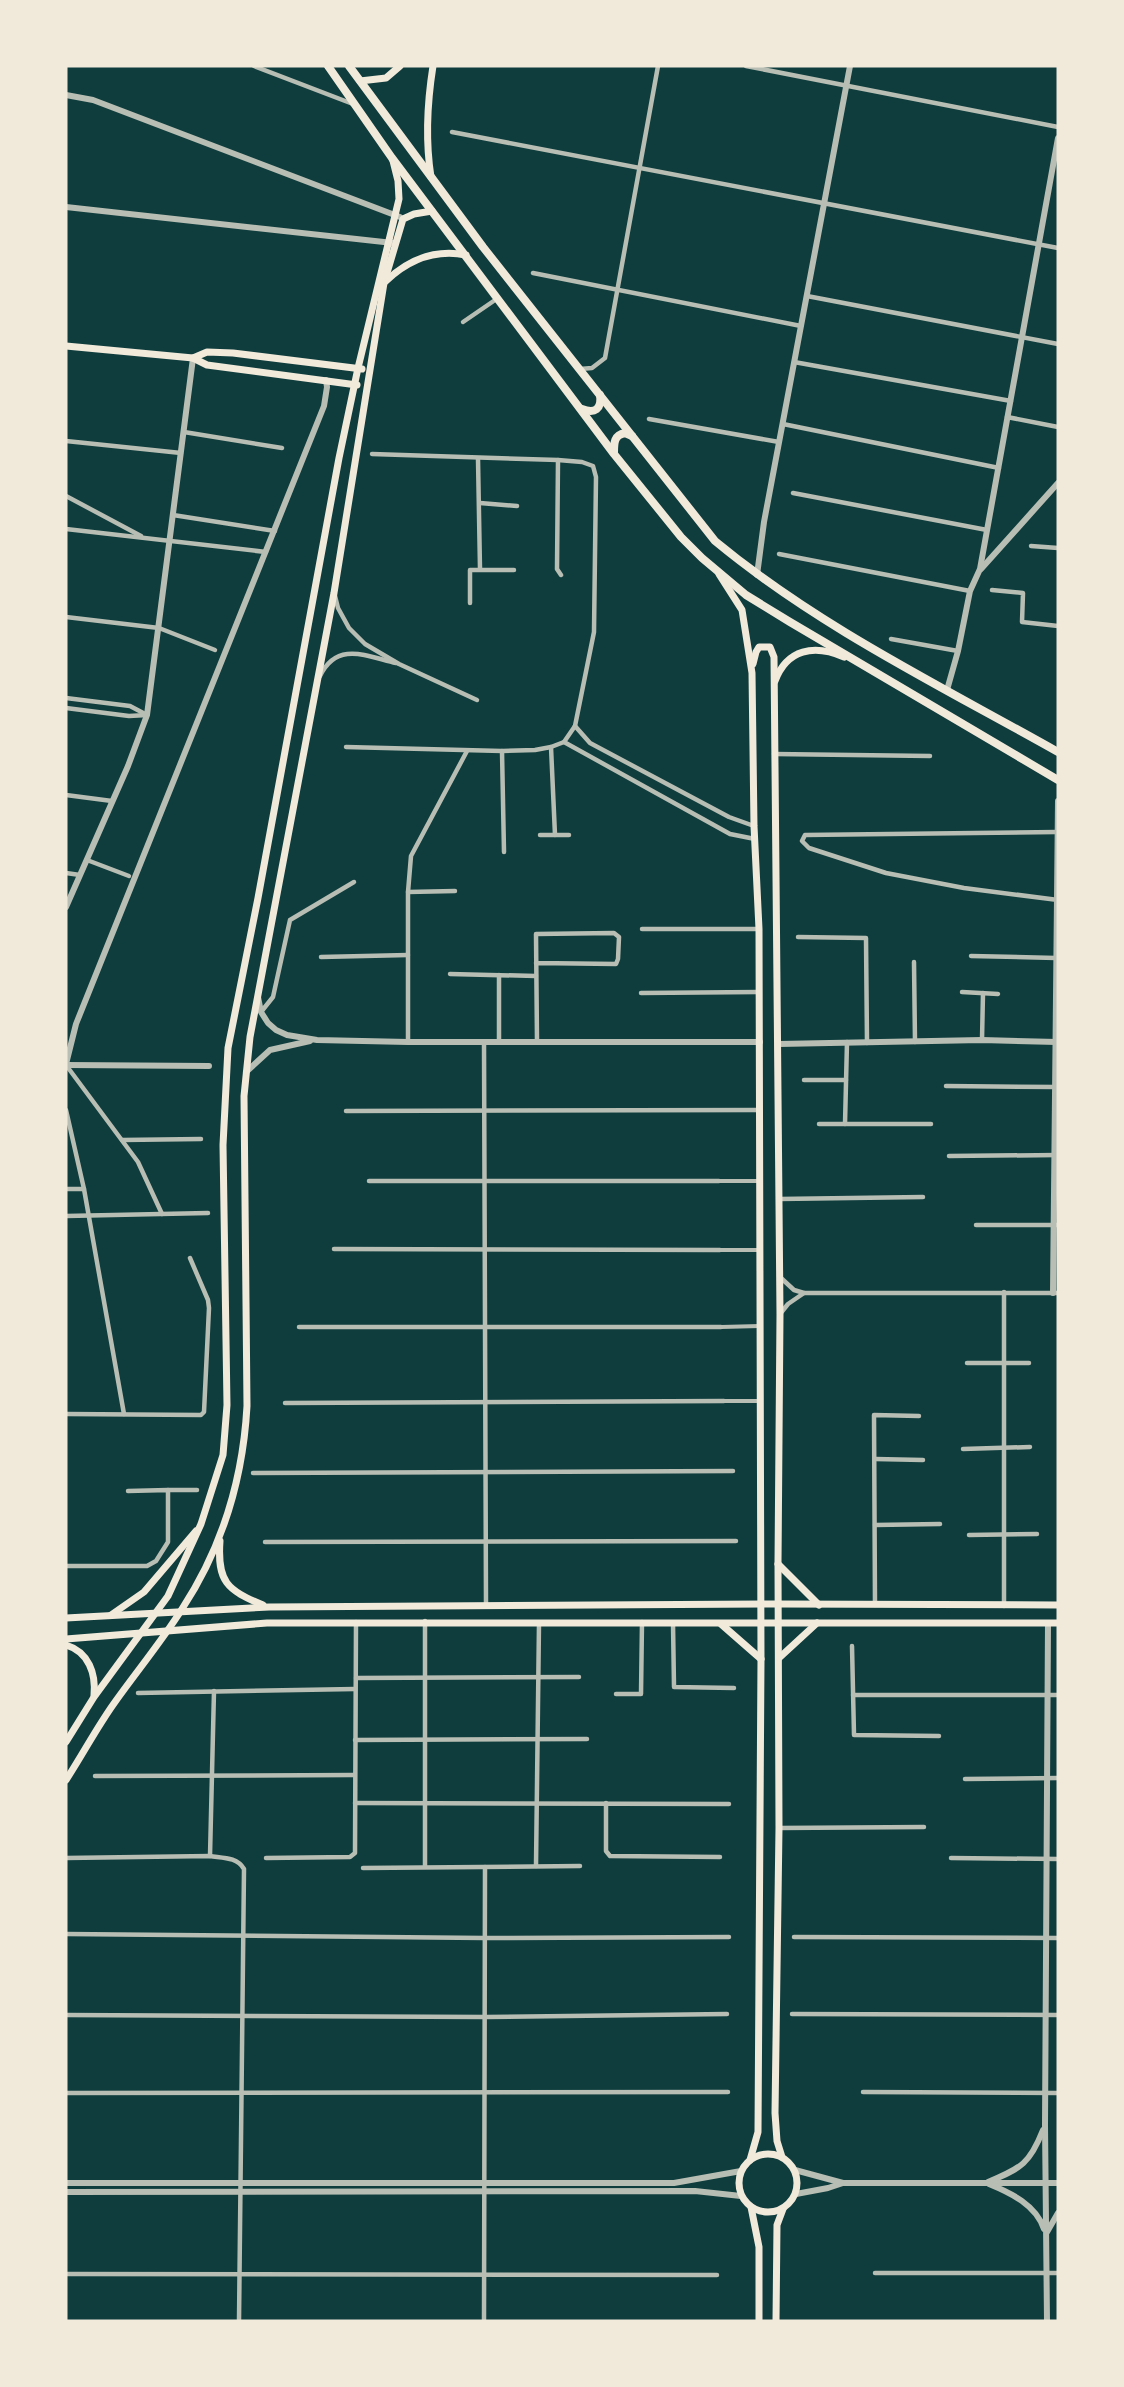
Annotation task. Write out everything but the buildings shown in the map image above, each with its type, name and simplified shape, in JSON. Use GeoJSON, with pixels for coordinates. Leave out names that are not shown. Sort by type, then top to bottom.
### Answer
{"type":"FeatureCollection","features":[{"type":"Feature","properties":{"kind":"main road"},"geometry":{"type":"LineString","coordinates":[[328,66],[392,158],[614,453],[681,537],[746,595],[1058,780]]}},
{"type":"Feature","properties":{"kind":"main road"},"geometry":{"type":"LineString","coordinates":[[349,66],[483,247],[715,541],[757,576],[883,655],[1058,752]]}},
{"type":"Feature","properties":{"kind":"main road"},"geometry":{"type":"LineString","coordinates":[[360,81],[386,78],[400,66]]}},
{"type":"Feature","properties":{"kind":"main road"},"geometry":{"type":"LineString","coordinates":[[431,177],[426,146],[426,121],[433,66]]}},
{"type":"Feature","properties":{"kind":"main road"},"geometry":{"type":"LineString","coordinates":[[66,1780],[113,1705],[182,1610],[220,1537],[240,1466],[245,1439],[247,1406],[245,1073],[334,593],[366,387],[392,243],[399,190],[392,158]]}},
{"type":"Feature","properties":{"kind":"main road"},"geometry":{"type":"LineString","coordinates":[[66,1742],[94,1697],[168,1596],[201,1524],[218,1476],[226,1435],[223,1145],[228,1048],[358,368],[392,243],[403,219],[432,211]]}},
{"type":"Feature","properties":{"kind":"main road"},"geometry":{"type":"LineString","coordinates":[[384,283],[401,267],[419,259],[440,254],[466,255]]}},
{"type":"Feature","properties":{"kind":"main road"},"geometry":{"type":"LineString","coordinates":[[66,346],[193,358],[207,365],[366,387]]}},
{"type":"Feature","properties":{"kind":"main road"},"geometry":{"type":"LineString","coordinates":[[193,358],[207,352],[233,353],[369,370]]}},
{"type":"Feature","properties":{"kind":"main road"},"geometry":{"type":"LineString","coordinates":[[580,408],[588,411],[598,410],[599,392]]}},
{"type":"Feature","properties":{"kind":"main road"},"geometry":{"type":"LineString","coordinates":[[614,453],[614,442],[620,434],[625,433],[635,439]]}},
{"type":"Feature","properties":{"kind":"main road"},"geometry":{"type":"LineString","coordinates":[[718,572],[742,610],[752,673],[754,839],[759,928],[761,1659],[758,2132],[750,2160],[741,2171],[739,2179],[741,2196],[751,2207],[767,2213],[783,2209]]}},
{"type":"Feature","properties":{"kind":"main road"},"geometry":{"type":"LineString","coordinates":[[752,673],[759,647],[770,647],[774,657],[780,1276],[779,1828],[775,2113],[777,2141],[782,2157],[795,2170],[798,2186],[796,2194],[783,2209],[777,2225],[776,2321]]}},
{"type":"Feature","properties":{"kind":"main road"},"geometry":{"type":"LineString","coordinates":[[773,686],[777,676],[792,656],[811,650],[833,653],[866,668]]}},
{"type":"Feature","properties":{"kind":"main road"},"geometry":{"type":"LineString","coordinates":[[111,1615],[144,1592],[201,1524]]}},
{"type":"Feature","properties":{"kind":"main road"},"geometry":{"type":"LineString","coordinates":[[220,1537],[220,1570],[228,1585],[233,1592],[269,1607]]}},
{"type":"Feature","properties":{"kind":"main road"},"geometry":{"type":"LineString","coordinates":[[778,1564],[819,1605]]}},
{"type":"Feature","properties":{"kind":"main road"},"geometry":{"type":"LineString","coordinates":[[66,1618],[269,1607],[1058,1605]]}},
{"type":"Feature","properties":{"kind":"main road"},"geometry":{"type":"LineString","coordinates":[[66,1639],[267,1623],[1058,1623]]}},
{"type":"Feature","properties":{"kind":"main road"},"geometry":{"type":"LineString","coordinates":[[778,1658],[818,1623]]}},
{"type":"Feature","properties":{"kind":"main road"},"geometry":{"type":"LineString","coordinates":[[721,1624],[761,1659]]}},
{"type":"Feature","properties":{"kind":"main road"},"geometry":{"type":"LineString","coordinates":[[66,1645],[73,1647],[84,1657],[92,1669],[95,1684],[94,1697]]}},
{"type":"Feature","properties":{"kind":"main road"},"geometry":{"type":"LineString","coordinates":[[750,2160],[766,2154],[782,2157]]}},
{"type":"Feature","properties":{"kind":"main road"},"geometry":{"type":"LineString","coordinates":[[751,2207],[759,2247],[759,2321]]}},
{"type":"Feature","properties":{"kind":"street"},"geometry":{"type":"LineString","coordinates":[[254,66],[355,105]]}},
{"type":"Feature","properties":{"kind":"street"},"geometry":{"type":"LineString","coordinates":[[580,369],[592,368],[605,358],[658,66]]}},
{"type":"Feature","properties":{"kind":"street"},"geometry":{"type":"LineString","coordinates":[[746,66],[1058,127]]}},
{"type":"Feature","properties":{"kind":"street"},"geometry":{"type":"LineString","coordinates":[[757,576],[779,442],[850,66]]}},
{"type":"Feature","properties":{"kind":"street"},"geometry":{"type":"LineString","coordinates":[[66,95],[93,100],[403,219]]}},
{"type":"Feature","properties":{"kind":"street"},"geometry":{"type":"LineString","coordinates":[[452,132],[1058,248]]}},
{"type":"Feature","properties":{"kind":"street"},"geometry":{"type":"LineString","coordinates":[[947,690],[958,651],[970,591],[980,569],[1058,138]]}},
{"type":"Feature","properties":{"kind":"street"},"geometry":{"type":"LineString","coordinates":[[66,207],[392,243]]}},
{"type":"Feature","properties":{"kind":"street"},"geometry":{"type":"LineString","coordinates":[[533,273],[801,326]]}},
{"type":"Feature","properties":{"kind":"street"},"geometry":{"type":"LineString","coordinates":[[807,296],[1058,344]]}},
{"type":"Feature","properties":{"kind":"street"},"geometry":{"type":"LineString","coordinates":[[463,322],[498,298]]}},
{"type":"Feature","properties":{"kind":"street"},"geometry":{"type":"LineString","coordinates":[[66,907],[147,715],[193,358]]}},
{"type":"Feature","properties":{"kind":"street"},"geometry":{"type":"LineString","coordinates":[[794,362],[1011,401]]}},
{"type":"Feature","properties":{"kind":"street"},"geometry":{"type":"LineString","coordinates":[[66,1065],[76,1024],[306,452],[325,401],[326,380]]}},
{"type":"Feature","properties":{"kind":"street"},"geometry":{"type":"LineString","coordinates":[[1007,417],[1058,427]]}},
{"type":"Feature","properties":{"kind":"street"},"geometry":{"type":"LineString","coordinates":[[649,419],[779,442]]}},
{"type":"Feature","properties":{"kind":"street"},"geometry":{"type":"LineString","coordinates":[[783,424],[999,468]]}},
{"type":"Feature","properties":{"kind":"street"},"geometry":{"type":"LineString","coordinates":[[184,432],[282,448]]}},
{"type":"Feature","properties":{"kind":"street"},"geometry":{"type":"LineString","coordinates":[[66,441],[181,453]]}},
{"type":"Feature","properties":{"kind":"street"},"geometry":{"type":"LineString","coordinates":[[346,747],[502,751],[551,747],[564,742],[575,726],[594,632],[596,477],[593,466],[582,462],[558,460],[372,454]]}},
{"type":"Feature","properties":{"kind":"street"},"geometry":{"type":"LineString","coordinates":[[478,459],[480,569]]}},
{"type":"Feature","properties":{"kind":"street"},"geometry":{"type":"LineString","coordinates":[[558,460],[557,568],[561,575]]}},
{"type":"Feature","properties":{"kind":"street"},"geometry":{"type":"LineString","coordinates":[[980,569],[1058,483]]}},
{"type":"Feature","properties":{"kind":"street"},"geometry":{"type":"LineString","coordinates":[[793,493],[987,530]]}},
{"type":"Feature","properties":{"kind":"street"},"geometry":{"type":"LineString","coordinates":[[66,496],[144,537]]}},
{"type":"Feature","properties":{"kind":"street"},"geometry":{"type":"LineString","coordinates":[[480,503],[518,506]]}},
{"type":"Feature","properties":{"kind":"street"},"geometry":{"type":"LineString","coordinates":[[173,515],[275,531]]}},
{"type":"Feature","properties":{"kind":"street"},"geometry":{"type":"LineString","coordinates":[[66,529],[266,552]]}},
{"type":"Feature","properties":{"kind":"street"},"geometry":{"type":"LineString","coordinates":[[1031,546],[1058,548]]}},
{"type":"Feature","properties":{"kind":"street"},"geometry":{"type":"LineString","coordinates":[[778,554],[970,591]]}},
{"type":"Feature","properties":{"kind":"street"},"geometry":{"type":"LineString","coordinates":[[470,603],[470,570],[514,570]]}},
{"type":"Feature","properties":{"kind":"street"},"geometry":{"type":"LineString","coordinates":[[992,590],[1023,593],[1022,622],[1058,626]]}},
{"type":"Feature","properties":{"kind":"street"},"geometry":{"type":"LineString","coordinates":[[334,593],[338,608],[352,633],[365,644],[399,664],[477,700]]}},
{"type":"Feature","properties":{"kind":"street"},"geometry":{"type":"LineString","coordinates":[[66,617],[159,628],[214,650]]}},
{"type":"Feature","properties":{"kind":"street"},"geometry":{"type":"LineString","coordinates":[[891,639],[958,651]]}},
{"type":"Feature","properties":{"kind":"street"},"geometry":{"type":"LineString","coordinates":[[316,684],[326,663],[349,652],[399,664]]}},
{"type":"Feature","properties":{"kind":"street"},"geometry":{"type":"LineString","coordinates":[[66,698],[130,706],[147,715]]}},
{"type":"Feature","properties":{"kind":"street"},"geometry":{"type":"LineString","coordinates":[[66,708],[129,716],[147,715]]}},
{"type":"Feature","properties":{"kind":"street"},"geometry":{"type":"LineString","coordinates":[[575,726],[590,743],[729,818],[754,826]]}},
{"type":"Feature","properties":{"kind":"street"},"geometry":{"type":"LineString","coordinates":[[564,742],[730,834],[754,839]]}},
{"type":"Feature","properties":{"kind":"street"},"geometry":{"type":"LineString","coordinates":[[551,747],[555,835]]}},
{"type":"Feature","properties":{"kind":"street"},"geometry":{"type":"LineString","coordinates":[[408,1042],[408,892],[412,851],[467,751]]}},
{"type":"Feature","properties":{"kind":"street"},"geometry":{"type":"LineString","coordinates":[[502,751],[504,852]]}},
{"type":"Feature","properties":{"kind":"street"},"geometry":{"type":"LineString","coordinates":[[774,754],[930,756]]}},
{"type":"Feature","properties":{"kind":"street"},"geometry":{"type":"LineString","coordinates":[[646,788],[651,777]]}},
{"type":"Feature","properties":{"kind":"street"},"geometry":{"type":"LineString","coordinates":[[66,795],[112,801]]}},
{"type":"Feature","properties":{"kind":"street"},"geometry":{"type":"LineString","coordinates":[[780,1276],[785,1284],[804,1293],[1056,1293],[1058,801]]}},
{"type":"Feature","properties":{"kind":"street"},"geometry":{"type":"LineString","coordinates":[[1057,832],[805,836],[802,841],[809,848],[886,873],[964,888],[1057,900]]}},
{"type":"Feature","properties":{"kind":"street"},"geometry":{"type":"LineString","coordinates":[[540,835],[569,835]]}},
{"type":"Feature","properties":{"kind":"street"},"geometry":{"type":"LineString","coordinates":[[87,860],[129,876]]}},
{"type":"Feature","properties":{"kind":"street"},"geometry":{"type":"LineString","coordinates":[[66,873],[80,875]]}},
{"type":"Feature","properties":{"kind":"street"},"geometry":{"type":"LineString","coordinates":[[261,1012],[273,997],[290,920],[354,882]]}},
{"type":"Feature","properties":{"kind":"street"},"geometry":{"type":"LineString","coordinates":[[408,892],[455,891]]}},
{"type":"Feature","properties":{"kind":"street"},"geometry":{"type":"LineString","coordinates":[[642,929],[759,928]]}},
{"type":"Feature","properties":{"kind":"street"},"geometry":{"type":"LineString","coordinates":[[537,963],[616,964],[619,938],[614,933],[536,934],[537,1042]]}},
{"type":"Feature","properties":{"kind":"street"},"geometry":{"type":"LineString","coordinates":[[798,937],[866,938],[867,1043]]}},
{"type":"Feature","properties":{"kind":"street"},"geometry":{"type":"LineString","coordinates":[[321,957],[408,955]]}},
{"type":"Feature","properties":{"kind":"street"},"geometry":{"type":"LineString","coordinates":[[971,956],[1056,958]]}},
{"type":"Feature","properties":{"kind":"street"},"geometry":{"type":"LineString","coordinates":[[914,962],[915,1042]]}},
{"type":"Feature","properties":{"kind":"street"},"geometry":{"type":"LineString","coordinates":[[450,974],[536,976]]}},
{"type":"Feature","properties":{"kind":"street"},"geometry":{"type":"LineString","coordinates":[[499,975],[499,1042]]}},
{"type":"Feature","properties":{"kind":"street"},"geometry":{"type":"LineString","coordinates":[[641,993],[759,992]]}},
{"type":"Feature","properties":{"kind":"street"},"geometry":{"type":"LineString","coordinates":[[962,992],[998,994]]}},
{"type":"Feature","properties":{"kind":"street"},"geometry":{"type":"LineString","coordinates":[[982,1040],[983,993]]}},
{"type":"Feature","properties":{"kind":"street"},"geometry":{"type":"LineString","coordinates":[[258,997],[261,1012],[276,1030],[286,1035],[317,1040],[760,1042]]}},
{"type":"Feature","properties":{"kind":"street"},"geometry":{"type":"LineString","coordinates":[[245,1073],[256,1060],[270,1050],[317,1040]]}},
{"type":"Feature","properties":{"kind":"street"},"geometry":{"type":"LineString","coordinates":[[779,1044],[982,1040],[1057,1042]]}},
{"type":"Feature","properties":{"kind":"street"},"geometry":{"type":"LineString","coordinates":[[484,1042],[486,1605]]}},
{"type":"Feature","properties":{"kind":"street"},"geometry":{"type":"LineString","coordinates":[[845,1124],[847,1042]]}},
{"type":"Feature","properties":{"kind":"street"},"geometry":{"type":"LineString","coordinates":[[66,1065],[209,1066]]}},
{"type":"Feature","properties":{"kind":"street"},"geometry":{"type":"LineString","coordinates":[[66,1065],[138,1162],[162,1214]]}},
{"type":"Feature","properties":{"kind":"street"},"geometry":{"type":"LineString","coordinates":[[804,1080],[846,1080]]}},
{"type":"Feature","properties":{"kind":"street"},"geometry":{"type":"LineString","coordinates":[[946,1086],[1057,1087]]}},
{"type":"Feature","properties":{"kind":"street"},"geometry":{"type":"LineString","coordinates":[[66,1110],[84,1189],[124,1414]]}},
{"type":"Feature","properties":{"kind":"street"},"geometry":{"type":"LineString","coordinates":[[346,1111],[760,1110]]}},
{"type":"Feature","properties":{"kind":"street"},"geometry":{"type":"LineString","coordinates":[[819,1124],[931,1124]]}},
{"type":"Feature","properties":{"kind":"street"},"geometry":{"type":"LineString","coordinates":[[122,1140],[201,1139]]}},
{"type":"Feature","properties":{"kind":"street"},"geometry":{"type":"LineString","coordinates":[[949,1156],[1056,1155]]}},
{"type":"Feature","properties":{"kind":"street"},"geometry":{"type":"LineString","coordinates":[[369,1181],[760,1181]]}},
{"type":"Feature","properties":{"kind":"street"},"geometry":{"type":"LineString","coordinates":[[66,1189],[84,1189]]}},
{"type":"Feature","properties":{"kind":"street"},"geometry":{"type":"LineString","coordinates":[[779,1199],[923,1197]]}},
{"type":"Feature","properties":{"kind":"street"},"geometry":{"type":"LineString","coordinates":[[66,1216],[208,1213]]}},
{"type":"Feature","properties":{"kind":"street"},"geometry":{"type":"LineString","coordinates":[[976,1225],[1056,1225]]}},
{"type":"Feature","properties":{"kind":"street"},"geometry":{"type":"LineString","coordinates":[[334,1249],[760,1250]]}},
{"type":"Feature","properties":{"kind":"street"},"geometry":{"type":"LineString","coordinates":[[66,1414],[201,1414],[204,1412],[209,1308],[208,1300],[190,1258]]}},
{"type":"Feature","properties":{"kind":"street"},"geometry":{"type":"LineString","coordinates":[[1004,1292],[1004,1606]]}},
{"type":"Feature","properties":{"kind":"street"},"geometry":{"type":"LineString","coordinates":[[780,1314],[788,1304],[804,1293]]}},
{"type":"Feature","properties":{"kind":"street"},"geometry":{"type":"LineString","coordinates":[[299,1327],[760,1326]]}},
{"type":"Feature","properties":{"kind":"street"},"geometry":{"type":"LineString","coordinates":[[967,1363],[1029,1363]]}},
{"type":"Feature","properties":{"kind":"street"},"geometry":{"type":"LineString","coordinates":[[285,1402],[760,1401]]}},
{"type":"Feature","properties":{"kind":"street"},"geometry":{"type":"LineString","coordinates":[[875,1605],[874,1415],[919,1416]]}},
{"type":"Feature","properties":{"kind":"street"},"geometry":{"type":"LineString","coordinates":[[963,1449],[1030,1446]]}},
{"type":"Feature","properties":{"kind":"street"},"geometry":{"type":"LineString","coordinates":[[876,1459],[922,1460]]}},
{"type":"Feature","properties":{"kind":"street"},"geometry":{"type":"LineString","coordinates":[[253,1473],[733,1471]]}},
{"type":"Feature","properties":{"kind":"street"},"geometry":{"type":"LineString","coordinates":[[66,1566],[147,1566],[160,1556],[168,1542],[168,1490]]}},
{"type":"Feature","properties":{"kind":"street"},"geometry":{"type":"LineString","coordinates":[[128,1491],[198,1490]]}},
{"type":"Feature","properties":{"kind":"street"},"geometry":{"type":"LineString","coordinates":[[875,1525],[940,1524]]}},
{"type":"Feature","properties":{"kind":"street"},"geometry":{"type":"LineString","coordinates":[[969,1535],[1037,1534]]}},
{"type":"Feature","properties":{"kind":"street"},"geometry":{"type":"LineString","coordinates":[[266,1542],[736,1541]]}},
{"type":"Feature","properties":{"kind":"street"},"geometry":{"type":"LineString","coordinates":[[266,1858],[354,1856],[356,1622]]}},
{"type":"Feature","properties":{"kind":"street"},"geometry":{"type":"LineString","coordinates":[[425,1622],[425,1866]]}},
{"type":"Feature","properties":{"kind":"street"},"geometry":{"type":"LineString","coordinates":[[536,1866],[539,1622]]}},
{"type":"Feature","properties":{"kind":"street"},"geometry":{"type":"LineString","coordinates":[[616,1694],[641,1694],[642,1622]]}},
{"type":"Feature","properties":{"kind":"street"},"geometry":{"type":"LineString","coordinates":[[673,1623],[674,1687],[734,1688]]}},
{"type":"Feature","properties":{"kind":"street"},"geometry":{"type":"LineString","coordinates":[[1047,2321],[1045,2126],[1048,1623]]}},
{"type":"Feature","properties":{"kind":"street"},"geometry":{"type":"LineString","coordinates":[[852,1646],[854,1735],[939,1736]]}},
{"type":"Feature","properties":{"kind":"street"},"geometry":{"type":"LineString","coordinates":[[356,1678],[579,1677]]}},
{"type":"Feature","properties":{"kind":"street"},"geometry":{"type":"LineString","coordinates":[[138,1693],[355,1689]]}},
{"type":"Feature","properties":{"kind":"street"},"geometry":{"type":"LineString","coordinates":[[210,1856],[214,1691]]}},
{"type":"Feature","properties":{"kind":"street"},"geometry":{"type":"LineString","coordinates":[[854,1695],[1058,1695]]}},
{"type":"Feature","properties":{"kind":"street"},"geometry":{"type":"LineString","coordinates":[[355,1740],[587,1739]]}},
{"type":"Feature","properties":{"kind":"street"},"geometry":{"type":"LineString","coordinates":[[95,1776],[354,1775]]}},
{"type":"Feature","properties":{"kind":"street"},"geometry":{"type":"LineString","coordinates":[[965,1779],[1058,1778]]}},
{"type":"Feature","properties":{"kind":"street"},"geometry":{"type":"LineString","coordinates":[[355,1803],[729,1804]]}},
{"type":"Feature","properties":{"kind":"street"},"geometry":{"type":"LineString","coordinates":[[606,1803],[606,1851],[610,1856],[720,1857]]}},
{"type":"Feature","properties":{"kind":"street"},"geometry":{"type":"LineString","coordinates":[[779,1828],[924,1827]]}},
{"type":"Feature","properties":{"kind":"street"},"geometry":{"type":"LineString","coordinates":[[66,1858],[210,1856],[240,1862],[244,1869],[239,2321]]}},
{"type":"Feature","properties":{"kind":"street"},"geometry":{"type":"LineString","coordinates":[[951,1858],[1058,1859]]}},
{"type":"Feature","properties":{"kind":"street"},"geometry":{"type":"LineString","coordinates":[[363,1868],[580,1866]]}},
{"type":"Feature","properties":{"kind":"street"},"geometry":{"type":"LineString","coordinates":[[484,2321],[485,1867]]}},
{"type":"Feature","properties":{"kind":"street"},"geometry":{"type":"LineString","coordinates":[[66,1934],[484,1938],[729,1937]]}},
{"type":"Feature","properties":{"kind":"street"},"geometry":{"type":"LineString","coordinates":[[794,1937],[1058,1938]]}},
{"type":"Feature","properties":{"kind":"street"},"geometry":{"type":"LineString","coordinates":[[66,2015],[486,2017],[727,2014]]}},
{"type":"Feature","properties":{"kind":"street"},"geometry":{"type":"LineString","coordinates":[[792,2014],[1058,2015]]}},
{"type":"Feature","properties":{"kind":"street"},"geometry":{"type":"LineString","coordinates":[[66,2093],[728,2092]]}},
{"type":"Feature","properties":{"kind":"street"},"geometry":{"type":"LineString","coordinates":[[863,2092],[1058,2093]]}},
{"type":"Feature","properties":{"kind":"street"},"geometry":{"type":"LineString","coordinates":[[985,2183],[1022,2165],[1033,2154],[1045,2126]]}},
{"type":"Feature","properties":{"kind":"street"},"geometry":{"type":"LineString","coordinates":[[795,2170],[843,2183],[1058,2183]]}},
{"type":"Feature","properties":{"kind":"street"},"geometry":{"type":"LineString","coordinates":[[66,2183],[674,2182],[741,2171]]}},
{"type":"Feature","properties":{"kind":"street"},"geometry":{"type":"LineString","coordinates":[[796,2194],[843,2183]]}},
{"type":"Feature","properties":{"kind":"street"},"geometry":{"type":"LineString","coordinates":[[985,2183],[1011,2194],[1029,2207],[1037,2215],[1046,2235]]}},
{"type":"Feature","properties":{"kind":"street"},"geometry":{"type":"LineString","coordinates":[[66,2192],[695,2192],[741,2196]]}},
{"type":"Feature","properties":{"kind":"street"},"geometry":{"type":"LineString","coordinates":[[1046,2235],[1058,2213]]}},
{"type":"Feature","properties":{"kind":"street"},"geometry":{"type":"LineString","coordinates":[[875,2273],[1058,2273]]}},
{"type":"Feature","properties":{"kind":"street"},"geometry":{"type":"LineString","coordinates":[[66,2274],[717,2275]]}}]}
